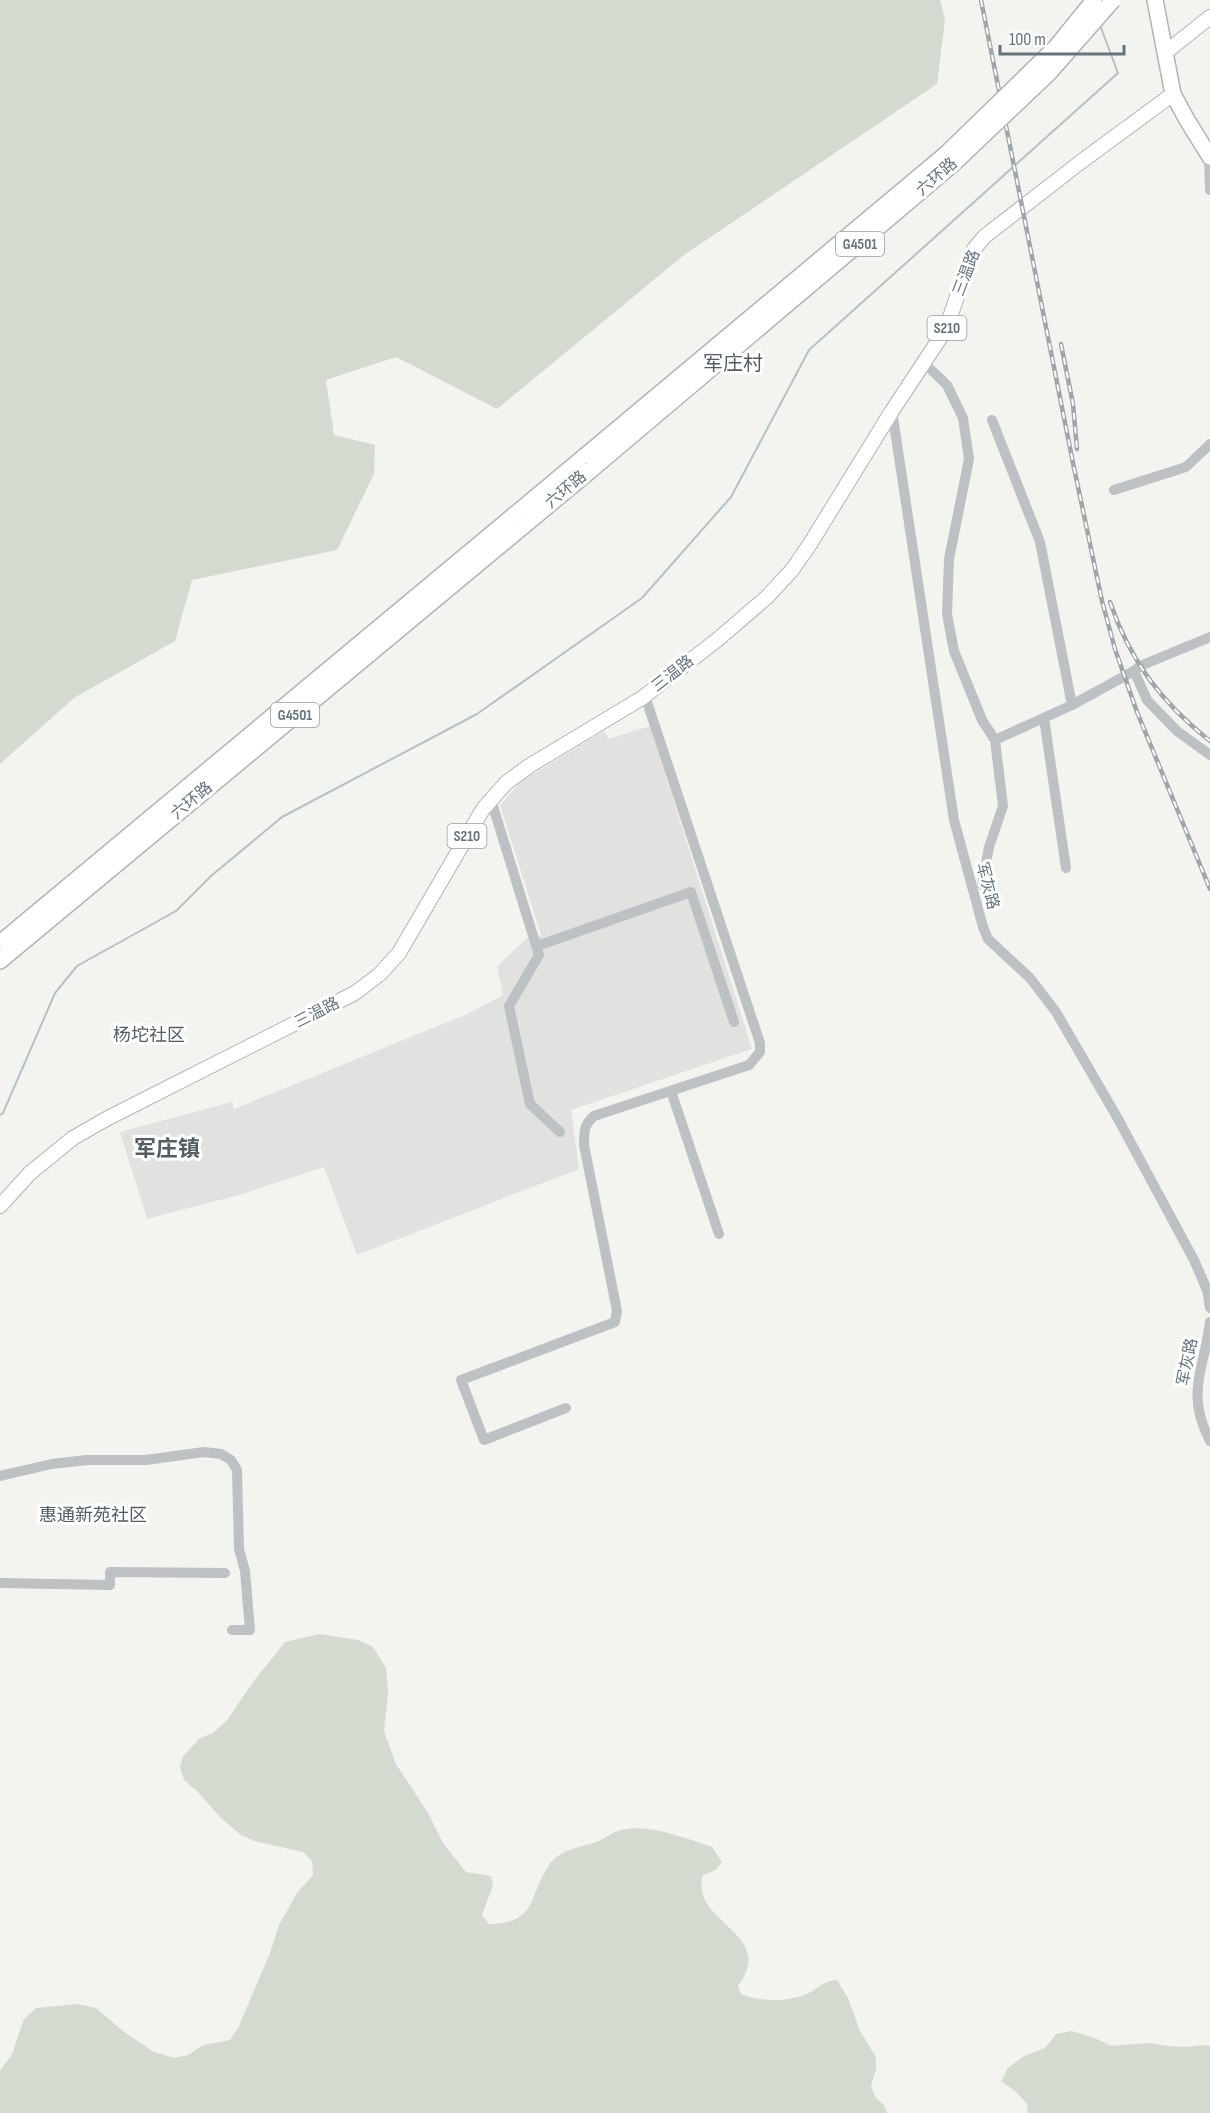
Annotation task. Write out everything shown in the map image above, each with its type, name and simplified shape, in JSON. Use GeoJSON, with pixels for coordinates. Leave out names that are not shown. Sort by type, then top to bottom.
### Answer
{"type":"FeatureCollection","features":[{"type":"Feature","properties":{"kind":"highway","name":"六环路"},"geometry":{"type":"LineString","coordinates":[[0,961],[588,463],[946,154],[1056,46],[1094,0]]}},
{"type":"Feature","properties":{"kind":"highway","name":"六环路"},"geometry":{"type":"LineString","coordinates":[[0,942],[952,165],[1049,73],[1113,0]]}},
{"type":"Feature","properties":{"kind":"highway"},"geometry":{"type":"LineString","coordinates":[[1155,0],[1173,94],[1210,156]]}},
{"type":"Feature","properties":{"kind":"main road"},"geometry":{"type":"LineString","coordinates":[[1166,52],[1210,16]]}},
{"type":"Feature","properties":{"kind":"main road","name":"三温路"},"geometry":{"type":"LineString","coordinates":[[0,1206],[30,1173],[73,1138],[355,993],[380,974],[399,953],[429,905],[470,830],[506,783],[529,766],[645,696],[717,640],[780,584],[810,544],[892,411],[946,329],[974,249],[985,236],[1173,94]]}},
{"type":"Feature","properties":{"kind":"street"},"geometry":{"type":"LineString","coordinates":[[1210,156],[1210,190]]}},
{"type":"Feature","properties":{"kind":"street"},"geometry":{"type":"LineString","coordinates":[[925,364],[947,385],[963,418],[969,459],[949,559],[947,614],[954,651],[982,720],[995,740],[1003,806],[989,847],[982,885]]}},
{"type":"Feature","properties":{"kind":"street","name":"军灰路"},"geometry":{"type":"LineString","coordinates":[[892,411],[954,820],[982,927],[988,939],[1030,978],[1056,1012],[1194,1260],[1204,1282],[1210,1308]]}},
{"type":"Feature","properties":{"kind":"street"},"geometry":{"type":"LineString","coordinates":[[992,420],[1040,542],[1072,705]]}},
{"type":"Feature","properties":{"kind":"street"},"geometry":{"type":"LineString","coordinates":[[1114,490],[1186,467],[1210,444]]}},
{"type":"Feature","properties":{"kind":"street"},"geometry":{"type":"LineString","coordinates":[[995,740],[1072,705],[1140,666],[1210,637]]}},
{"type":"Feature","properties":{"kind":"street"},"geometry":{"type":"LineString","coordinates":[[1134,671],[1147,700],[1177,731],[1210,755]]}},
{"type":"Feature","properties":{"kind":"street"},"geometry":{"type":"LineString","coordinates":[[566,1408],[484,1440],[461,1380],[615,1322],[617,1311],[584,1145],[586,1123],[594,1116],[749,1065],[760,1052],[760,1043],[645,696]]}},
{"type":"Feature","properties":{"kind":"street"},"geometry":{"type":"LineString","coordinates":[[1044,718],[1066,868]]}},
{"type":"Feature","properties":{"kind":"street"},"geometry":{"type":"LineString","coordinates":[[491,800],[539,955],[508,1006],[530,1104],[560,1132]]}},
{"type":"Feature","properties":{"kind":"street"},"geometry":{"type":"LineString","coordinates":[[537,946],[691,892],[734,1022]]}},
{"type":"Feature","properties":{"kind":"street"},"geometry":{"type":"LineString","coordinates":[[671,1090],[719,1234]]}},
{"type":"Feature","properties":{"kind":"street","name":"军灰路"},"geometry":{"type":"LineString","coordinates":[[1210,1322],[1196,1397],[1201,1424],[1210,1441]]}},
{"type":"Feature","properties":{"kind":"street"},"geometry":{"type":"LineString","coordinates":[[0,1476],[52,1464],[87,1460],[146,1460],[204,1452],[221,1454],[231,1460],[237,1470],[239,1549],[245,1571],[250,1630],[232,1630]]}},
{"type":"Feature","properties":{"kind":"street"},"geometry":{"type":"LineString","coordinates":[[0,1583],[110,1585],[110,1572],[225,1574]]}},
{"type":"Feature","properties":{"kind":"shaded area"},"geometry":{"type":"Polygon","coordinates":[[[0,0],[940,0],[945,20],[937,84],[684,255],[497,409],[396,357],[326,380],[334,435],[375,445],[374,474],[337,550],[192,580],[175,641],[74,698],[0,764],[0,0]]]}},
{"type":"Feature","properties":{"kind":"shaded area"},"geometry":{"type":"Polygon","coordinates":[[[650,726],[752,1049],[571,1110],[579,1169],[357,1255],[324,1167],[239,1195],[147,1219],[120,1132],[232,1102],[234,1109],[465,1015],[503,995],[497,966],[526,939],[541,935],[500,805],[520,782],[604,731],[609,739],[650,726]]]}},
{"type":"Feature","properties":{"kind":"shaded area"},"geometry":{"type":"Polygon","coordinates":[[[320,1634],[358,1640],[373,1647],[386,1668],[388,1693],[384,1731],[396,1764],[428,1813],[443,1843],[466,1872],[491,1876],[493,1885],[482,1915],[489,1924],[517,1919],[524,1913],[530,1905],[542,1876],[558,1856],[618,1831],[641,1828],[653,1830],[712,1847],[722,1862],[716,1870],[703,1875],[702,1892],[708,1905],[741,1940],[747,1952],[747,1967],[738,1986],[741,1994],[765,2000],[791,1999],[807,1994],[828,1981],[837,1980],[848,1998],[860,2031],[876,2057],[876,2069],[871,2086],[876,2098],[884,2105],[887,2113],[0,2113],[0,2071],[12,2054],[24,2019],[36,2008],[77,2004],[96,2008],[123,2031],[154,2052],[174,2058],[188,2055],[203,2045],[230,2040],[238,2028],[270,1953],[279,1925],[297,1893],[313,1875],[312,1861],[303,1852],[254,1841],[241,1835],[184,1780],[180,1767],[183,1756],[200,1738],[213,1733],[227,1720],[253,1682],[285,1642],[320,1634]]]}},
{"type":"Feature","properties":{"kind":"shaded area"},"geometry":{"type":"Polygon","coordinates":[[[1072,2031],[1111,2046],[1148,2043],[1167,2046],[1210,2046],[1210,2113],[1027,2113],[1028,2105],[1015,2091],[1001,2081],[1008,2068],[1024,2056],[1045,2048],[1056,2034],[1072,2031]]]}},
{"type":"Feature","properties":{"kind":"waterway"},"geometry":{"type":"LineString","coordinates":[[0,1115],[3,1113],[55,993],[77,966],[176,911],[211,876],[282,817],[477,714],[642,598],[731,497],[809,350],[1118,73],[1100,25]]}},
{"type":"Feature","properties":{"kind":"railway"},"geometry":{"type":"LineString","coordinates":[[981,0],[1102,601],[1115,649],[1137,712],[1210,889]]}},
{"type":"Feature","properties":{"kind":"railway"},"geometry":{"type":"LineString","coordinates":[[1061,344],[1073,404],[1077,449]]}},
{"type":"Feature","properties":{"kind":"railway"},"geometry":{"type":"LineString","coordinates":[[1110,602],[1127,643],[1150,679],[1177,712],[1210,741]]}},
{"type":"Feature","properties":{"kind":"district","name":"军庄村"},"geometry":{"type":"Point","coordinates":[733,364]}},
{"type":"Feature","properties":{"kind":"district","name":"杨坨社区"},"geometry":{"type":"Point","coordinates":[149,1035]}},
{"type":"Feature","properties":{"kind":"district","name":"军庄镇"},"geometry":{"type":"Point","coordinates":[167,1149]}},
{"type":"Feature","properties":{"kind":"district","name":"惠通新苑社区"},"geometry":{"type":"Point","coordinates":[93,1515]}}]}
